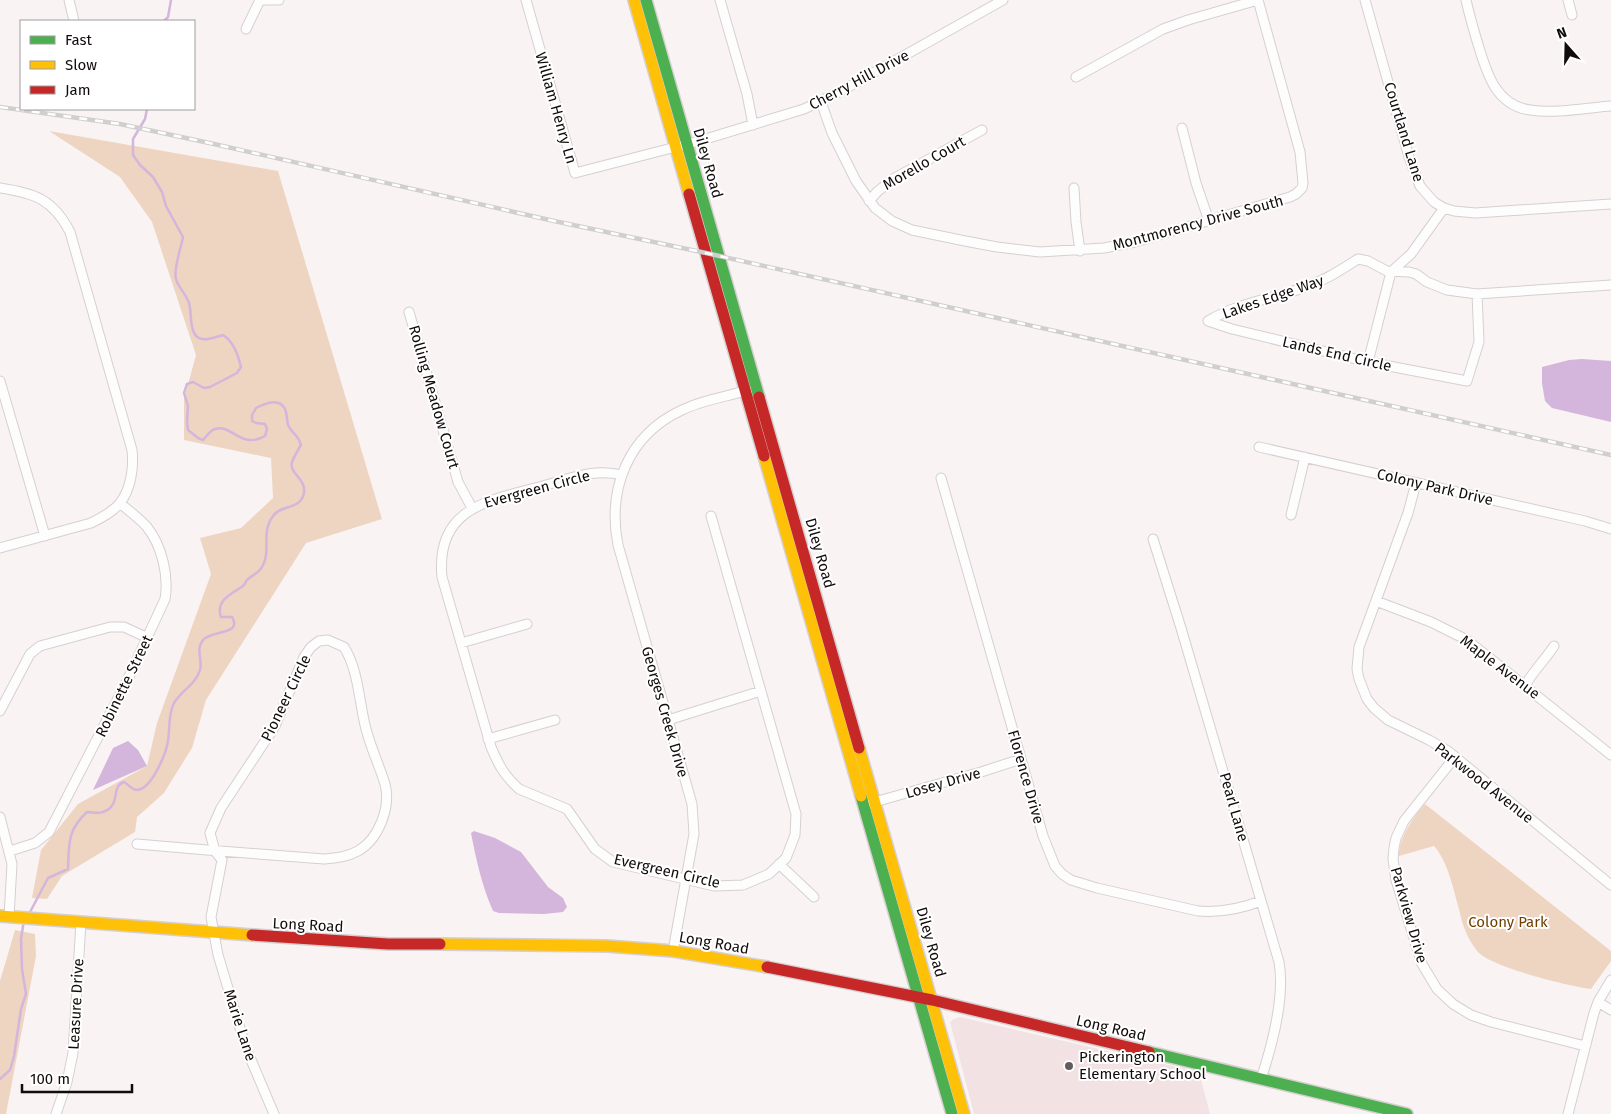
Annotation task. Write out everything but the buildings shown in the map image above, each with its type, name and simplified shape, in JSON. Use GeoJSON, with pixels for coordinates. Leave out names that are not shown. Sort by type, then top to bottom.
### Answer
{"type":"FeatureCollection","features":[{"type":"Feature","properties":{"kind":"main road","name":"Diley Road"},"geometry":{"type":"LineString","coordinates":[[634,0],[681,145],[870,803],[932,1000],[964,1114]]}},
{"type":"Feature","properties":{"kind":"main road","name":"Diley Road"},"geometry":{"type":"LineString","coordinates":[[646,0],[681,145]]}},
{"type":"Feature","properties":{"kind":"main road","name":"Diley Road"},"geometry":{"type":"LineString","coordinates":[[870,803],[919,998],[952,1114]]}},
{"type":"Feature","properties":{"kind":"main road","name":"Long Road"},"geometry":{"type":"LineString","coordinates":[[8,916],[214,933],[388,944],[607,946],[673,951],[777,969],[932,1000],[1408,1114]]}},
{"type":"Feature","properties":{"kind":"street"},"geometry":{"type":"LineString","coordinates":[[69,0],[74,20]]}},
{"type":"Feature","properties":{"kind":"street"},"geometry":{"type":"LineString","coordinates":[[246,30],[260,0],[279,0]]}},
{"type":"Feature","properties":{"kind":"street","name":"William Henry Ln"},"geometry":{"type":"LineString","coordinates":[[526,0],[575,173],[681,145]]}},
{"type":"Feature","properties":{"kind":"street"},"geometry":{"type":"LineString","coordinates":[[720,0],[747,94],[753,125]]}},
{"type":"Feature","properties":{"kind":"street","name":"Cherry Hill Drive"},"geometry":{"type":"LineString","coordinates":[[681,145],[753,125],[821,102],[1003,0]]}},
{"type":"Feature","properties":{"kind":"street"},"geometry":{"type":"LineString","coordinates":[[1076,77],[1163,29],[1258,0]]}},
{"type":"Feature","properties":{"kind":"street","name":"Montmorency Drive South"},"geometry":{"type":"LineString","coordinates":[[821,102],[832,133],[856,181],[869,201],[883,215],[912,230],[997,248],[1018,250],[1080,251],[1119,246],[1290,197],[1302,188],[1300,152],[1258,0]]}},
{"type":"Feature","properties":{"kind":"street","name":"Courtland Lane"},"geometry":{"type":"LineString","coordinates":[[1365,0],[1416,176],[1426,194],[1434,202],[1454,211],[1475,213],[1611,204]]}},
{"type":"Feature","properties":{"kind":"street"},"geometry":{"type":"LineString","coordinates":[[1466,0],[1490,80],[1495,89],[1511,104],[1528,110],[1542,111],[1611,106]]}},
{"type":"Feature","properties":{"kind":"street"},"geometry":{"type":"LineString","coordinates":[[1568,0],[1572,15]]}},
{"type":"Feature","properties":{"kind":"street"},"geometry":{"type":"LineString","coordinates":[[1182,128],[1196,183],[1209,221]]}},
{"type":"Feature","properties":{"kind":"street","name":"Morello Court"},"geometry":{"type":"LineString","coordinates":[[869,201],[876,192],[893,179],[982,130]]}},
{"type":"Feature","properties":{"kind":"street"},"geometry":{"type":"LineString","coordinates":[[0,188],[28,193],[46,202],[63,219],[70,232],[132,450],[133,460],[131,475],[120,503],[103,517],[90,523],[0,548]]}},
{"type":"Feature","properties":{"kind":"street"},"geometry":{"type":"LineString","coordinates":[[1074,188],[1080,251]]}},
{"type":"Feature","properties":{"kind":"street"},"geometry":{"type":"LineString","coordinates":[[1368,362],[1391,272],[1411,254],[1444,208]]}},
{"type":"Feature","properties":{"kind":"street","name":"Lakes Edge Way"},"geometry":{"type":"LineString","coordinates":[[1208,321],[1237,307],[1302,288],[1330,277],[1358,259],[1368,261],[1387,271],[1409,272],[1442,288],[1477,294],[1611,285]]}},
{"type":"Feature","properties":{"kind":"street","name":"Lands End Circle"},"geometry":{"type":"LineString","coordinates":[[1208,321],[1232,329],[1368,362],[1467,381],[1479,342],[1477,294]]}},
{"type":"Feature","properties":{"kind":"street","name":"Rolling Meadow Court"},"geometry":{"type":"LineString","coordinates":[[409,312],[458,482]]}},
{"type":"Feature","properties":{"kind":"street"},"geometry":{"type":"LineString","coordinates":[[0,381],[45,536]]}},
{"type":"Feature","properties":{"kind":"street"},"geometry":{"type":"LineString","coordinates":[[622,475],[627,463],[642,440],[659,424],[682,410],[752,389]]}},
{"type":"Feature","properties":{"kind":"street","name":"Colony Park Drive"},"geometry":{"type":"LineString","coordinates":[[1259,447],[1585,520],[1611,529]]}},
{"type":"Feature","properties":{"kind":"street"},"geometry":{"type":"LineString","coordinates":[[1291,515],[1305,457]]}},
{"type":"Feature","properties":{"kind":"street","name":"Evergreen Circle"},"geometry":{"type":"LineString","coordinates":[[622,475],[607,472],[586,474],[491,500],[472,508],[462,516],[449,533],[442,553],[442,578],[488,740],[502,772],[519,789],[567,810],[595,849],[613,862],[687,878],[714,886],[744,884],[769,874],[786,858],[794,835],[796,814],[711,516]]}},
{"type":"Feature","properties":{"kind":"street","name":"Georges Creek Drive"},"geometry":{"type":"LineString","coordinates":[[622,475],[614,510],[615,531],[692,804],[694,834],[673,951]]}},
{"type":"Feature","properties":{"kind":"street","name":"Florence Drive"},"geometry":{"type":"LineString","coordinates":[[941,478],[1021,759],[1050,856],[1055,866],[1071,880],[1097,888],[1198,911],[1230,910],[1261,900]]}},
{"type":"Feature","properties":{"kind":"street","name":"Evergreen Circle"},"geometry":{"type":"LineString","coordinates":[[458,482],[472,508]]}},
{"type":"Feature","properties":{"kind":"street","name":"Parkwood Avenue"},"geometry":{"type":"LineString","coordinates":[[1416,483],[1408,512],[1362,637],[1357,658],[1359,679],[1365,695],[1374,708],[1388,720],[1429,740],[1454,757],[1611,885]]}},
{"type":"Feature","properties":{"kind":"street","name":"Robinette Street"},"geometry":{"type":"LineString","coordinates":[[10,851],[35,843],[49,832],[128,681],[165,599],[166,572],[156,542],[147,527],[120,503]]}},
{"type":"Feature","properties":{"kind":"street","name":"Pearl Lane"},"geometry":{"type":"LineString","coordinates":[[1152,538],[1181,628],[1278,962],[1281,984],[1278,1012],[1261,1079]]}},
{"type":"Feature","properties":{"kind":"street","name":"Maple Avenue"},"geometry":{"type":"LineString","coordinates":[[1376,601],[1452,632],[1479,649],[1611,755]]}},
{"type":"Feature","properties":{"kind":"street"},"geometry":{"type":"LineString","coordinates":[[461,643],[527,624]]}},
{"type":"Feature","properties":{"kind":"street"},"geometry":{"type":"LineString","coordinates":[[0,711],[4,692],[30,654],[40,646],[115,626],[124,627],[148,638]]}},
{"type":"Feature","properties":{"kind":"street","name":"Pioneer Circle"},"geometry":{"type":"LineString","coordinates":[[214,933],[211,916],[222,860],[215,851],[210,833],[221,808],[275,726],[304,657],[319,641],[328,640],[336,642],[344,647],[347,652],[356,677],[365,728],[385,785],[385,812],[367,844],[357,852],[341,857],[324,859],[215,851]]}},
{"type":"Feature","properties":{"kind":"street"},"geometry":{"type":"LineString","coordinates":[[1525,686],[1533,672],[1554,646]]}},
{"type":"Feature","properties":{"kind":"street"},"geometry":{"type":"LineString","coordinates":[[668,720],[761,691]]}},
{"type":"Feature","properties":{"kind":"street"},"geometry":{"type":"LineString","coordinates":[[488,740],[555,720]]}},
{"type":"Feature","properties":{"kind":"street","name":"Parkview Drive"},"geometry":{"type":"LineString","coordinates":[[1454,757],[1404,821],[1396,838],[1394,848],[1393,859],[1396,880],[1422,964],[1437,989],[1453,1004],[1471,1015],[1584,1046]]}},
{"type":"Feature","properties":{"kind":"street","name":"Losey Drive"},"geometry":{"type":"LineString","coordinates":[[870,803],[1021,759]]}},
{"type":"Feature","properties":{"kind":"street"},"geometry":{"type":"LineString","coordinates":[[0,817],[10,851],[12,873],[8,916]]}},
{"type":"Feature","properties":{"kind":"street"},"geometry":{"type":"LineString","coordinates":[[137,844],[215,851]]}},
{"type":"Feature","properties":{"kind":"street"},"geometry":{"type":"LineString","coordinates":[[779,864],[814,897]]}},
{"type":"Feature","properties":{"kind":"street","name":"Leasure Drive"},"geometry":{"type":"LineString","coordinates":[[56,1114],[74,1053],[81,922]]}},
{"type":"Feature","properties":{"kind":"street","name":"Marie Lane"},"geometry":{"type":"LineString","coordinates":[[214,933],[235,1017],[255,1071],[274,1114]]}},
{"type":"Feature","properties":{"kind":"street"},"geometry":{"type":"LineString","coordinates":[[1568,1114],[1584,1046],[1598,1002],[1611,980]]}},
{"type":"Feature","properties":{"kind":"street"},"geometry":{"type":"LineString","coordinates":[[1598,1002],[1611,1010]]}},
{"type":"Feature","properties":{"kind":"shaded area"},"geometry":{"type":"Polygon","coordinates":[[[1569,360],[1611,361],[1611,422],[1552,408],[1545,401],[1542,367],[1569,360]]]}},
{"type":"Feature","properties":{"kind":"shaded area"},"geometry":{"type":"Polygon","coordinates":[[[128,741],[138,750],[147,766],[93,790],[113,748],[128,741]]]}},
{"type":"Feature","properties":{"kind":"shaded area"},"geometry":{"type":"Polygon","coordinates":[[[474,831],[495,838],[521,852],[548,887],[563,898],[567,907],[563,912],[544,914],[499,913],[493,911],[477,863],[471,833],[474,831]]]}},
{"type":"Feature","properties":{"kind":"shaded area","name":"Pickerington Elementary School"},"geometry":{"type":"Polygon","coordinates":[[[960,1017],[1199,1072],[1210,1114],[974,1114],[950,1022],[960,1017]]]}},
{"type":"Feature","properties":{"kind":"green space"},"geometry":{"type":"Polygon","coordinates":[[[49,131],[278,171],[382,519],[306,543],[206,700],[192,748],[164,793],[137,817],[135,832],[62,876],[47,899],[32,898],[41,850],[78,804],[147,766],[157,723],[211,574],[200,538],[241,528],[273,498],[271,458],[184,440],[184,399],[196,355],[152,222],[120,177],[49,131]]]}},
{"type":"Feature","properties":{"kind":"green space","name":"Colony Park"},"geometry":{"type":"Polygon","coordinates":[[[1425,804],[1611,951],[1611,961],[1591,989],[1548,980],[1513,969],[1485,957],[1477,951],[1463,925],[1452,884],[1439,852],[1434,846],[1399,856],[1404,835],[1425,804]]]}},
{"type":"Feature","properties":{"kind":"green space"},"geometry":{"type":"Polygon","coordinates":[[[15,930],[35,934],[36,956],[6,1114],[0,1114],[0,981],[15,930]]]}},
{"type":"Feature","properties":{"kind":"waterway"},"geometry":{"type":"LineString","coordinates":[[165,20],[168,17],[171,0]]}},
{"type":"Feature","properties":{"kind":"waterway"},"geometry":{"type":"LineString","coordinates":[[29,914],[48,878],[68,869],[70,838],[80,819],[87,812],[100,813],[109,809],[120,784],[124,782],[137,790],[148,784],[153,777],[167,747],[172,707],[200,670],[199,651],[203,640],[212,635],[230,630],[233,627],[232,617],[221,617],[220,606],[222,602],[243,586],[262,567],[266,554],[267,529],[276,512],[295,505],[302,499],[304,493],[303,484],[292,466],[292,462],[301,445],[288,425],[285,409],[279,403],[271,402],[256,408],[252,415],[252,421],[265,424],[267,429],[265,436],[257,439],[249,440],[221,428],[215,429],[203,440],[188,430],[188,406],[184,393],[187,384],[193,382],[204,388],[210,387],[237,373],[241,367],[235,349],[223,335],[203,339],[194,334],[189,303],[175,275],[183,237],[153,177],[140,165],[133,155],[133,139],[145,119],[147,110]]}},
{"type":"Feature","properties":{"kind":"waterway"},"geometry":{"type":"LineString","coordinates":[[0,1079],[10,1070],[21,1009],[26,994],[22,969],[21,939],[24,920]]}},
{"type":"Feature","properties":{"kind":"railway"},"geometry":{"type":"LineString","coordinates":[[0,107],[20,110]]}},
{"type":"Feature","properties":{"kind":"railway"},"geometry":{"type":"LineString","coordinates":[[21,110],[120,124],[214,144],[1611,455]]}},
{"type":"Feature","properties":{"kind":"traffic: fast"},"geometry":{"type":"LineString","coordinates":[[646,0],[759,397]]}},
{"type":"Feature","properties":{"kind":"traffic: fast"},"geometry":{"type":"LineString","coordinates":[[861,796],[952,1114]]}},
{"type":"Feature","properties":{"kind":"traffic: fast"},"geometry":{"type":"LineString","coordinates":[[1149,1052],[1407,1114]]}},
{"type":"Feature","properties":{"kind":"traffic: slow"},"geometry":{"type":"LineString","coordinates":[[634,0],[689,194]]}},
{"type":"Feature","properties":{"kind":"traffic: slow"},"geometry":{"type":"LineString","coordinates":[[764,456],[861,796]]}},
{"type":"Feature","properties":{"kind":"traffic: slow"},"geometry":{"type":"LineString","coordinates":[[859,748],[964,1114]]}},
{"type":"Feature","properties":{"kind":"traffic: slow"},"geometry":{"type":"LineString","coordinates":[[0,916],[252,935]]}},
{"type":"Feature","properties":{"kind":"traffic: slow"},"geometry":{"type":"LineString","coordinates":[[440,944],[607,946],[673,951],[767,967]]}},
{"type":"Feature","properties":{"kind":"traffic: jam"},"geometry":{"type":"LineString","coordinates":[[689,194],[764,456]]}},
{"type":"Feature","properties":{"kind":"traffic: jam"},"geometry":{"type":"LineString","coordinates":[[759,397],[859,748]]}},
{"type":"Feature","properties":{"kind":"traffic: jam"},"geometry":{"type":"LineString","coordinates":[[252,935],[388,944],[440,944]]}},
{"type":"Feature","properties":{"kind":"traffic: jam"},"geometry":{"type":"LineString","coordinates":[[767,967],[932,1000],[1149,1052]]}},
{"type":"Feature","properties":{"kind":"place","name":"Pickerington Elementary School"},"geometry":{"type":"Point","coordinates":[1069,1066]}}]}
